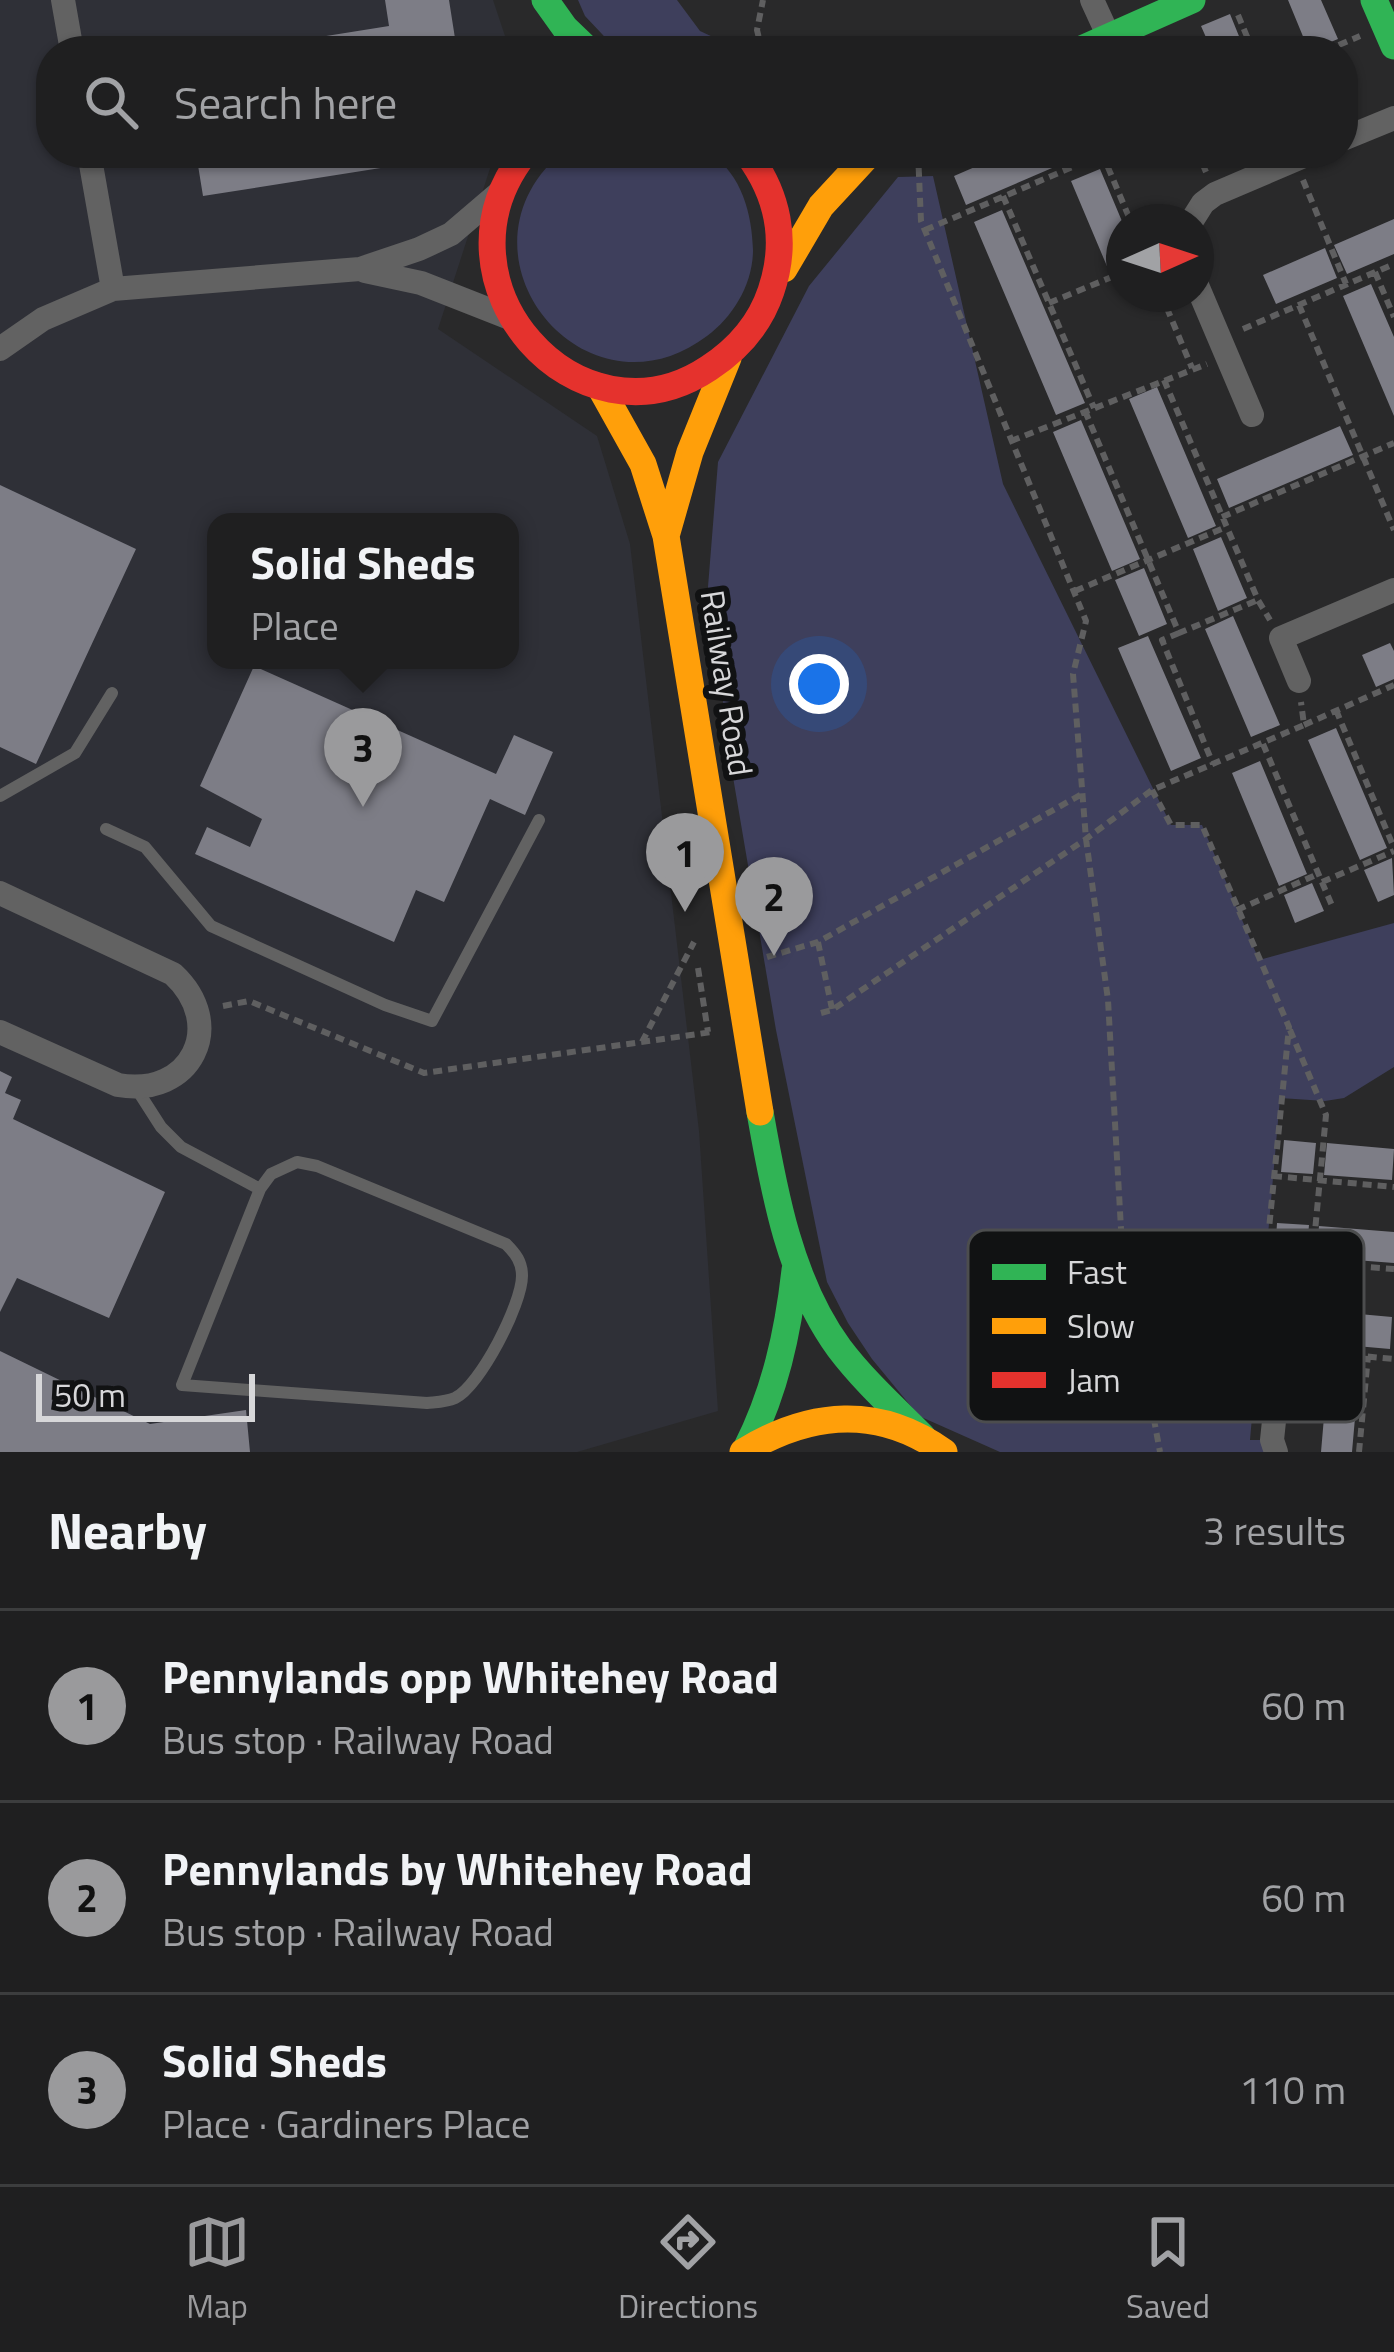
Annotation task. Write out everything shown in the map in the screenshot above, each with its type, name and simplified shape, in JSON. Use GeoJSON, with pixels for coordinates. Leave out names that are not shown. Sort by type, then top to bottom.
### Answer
{"type":"FeatureCollection","features":[{"type":"Feature","properties":{"kind":"main road"},"geometry":{"type":"LineString","coordinates":[[544,0],[548,36]]}},
{"type":"Feature","properties":{"kind":"main road"},"geometry":{"type":"LineString","coordinates":[[544,0],[574,36]]}},
{"type":"Feature","properties":{"kind":"main road"},"geometry":{"type":"LineString","coordinates":[[1111,36],[1192,0]]}},
{"type":"Feature","properties":{"kind":"main road"},"geometry":{"type":"LineString","coordinates":[[1374,0],[1394,46]]}},
{"type":"Feature","properties":{"kind":"main road"},"geometry":{"type":"LineString","coordinates":[[515,168],[501,191],[491,234],[494,277],[510,318],[534,349],[564,372],[600,387],[646,391],[689,381],[728,358],[755,329],[799,237],[852,168]]}},
{"type":"Feature","properties":{"kind":"main road"},"geometry":{"type":"LineString","coordinates":[[758,168],[778,214],[781,254],[773,293]]}},
{"type":"Feature","properties":{"kind":"main road","name":"Railway Road"},"geometry":{"type":"LineString","coordinates":[[667,536],[689,452],[728,358]]}},
{"type":"Feature","properties":{"kind":"main road","name":"Railway Road"},"geometry":{"type":"LineString","coordinates":[[600,387],[643,464],[667,536],[773,1180],[795,1266],[818,1315],[852,1366],[938,1446]]}},
{"type":"Feature","properties":{"kind":"main road","name":"Railway Road"},"geometry":{"type":"LineString","coordinates":[[744,1451],[772,1396],[784,1358],[795,1266]]}},
{"type":"Feature","properties":{"kind":"main road"},"geometry":{"type":"LineString","coordinates":[[744,1451],[773,1433],[835,1419],[891,1424],[938,1446]]}},
{"type":"Feature","properties":{"kind":"street"},"geometry":{"type":"LineString","coordinates":[[63,0],[69,36]]}},
{"type":"Feature","properties":{"kind":"street"},"geometry":{"type":"LineString","coordinates":[[1091,0],[1109,36]]}},
{"type":"Feature","properties":{"kind":"street"},"geometry":{"type":"LineString","coordinates":[[1358,134],[1394,118]]}},
{"type":"Feature","properties":{"kind":"street"},"geometry":{"type":"LineString","coordinates":[[92,168],[112,290]]}},
{"type":"Feature","properties":{"kind":"street"},"geometry":{"type":"LineString","coordinates":[[1202,204],[1277,168]]}},
{"type":"Feature","properties":{"kind":"street"},"geometry":{"type":"LineString","coordinates":[[0,349],[43,319],[112,290],[360,269],[452,234],[501,191]]}},
{"type":"Feature","properties":{"kind":"street"},"geometry":{"type":"LineString","coordinates":[[360,269],[421,283],[510,318]]}},
{"type":"Feature","properties":{"kind":"street"},"geometry":{"type":"LineString","coordinates":[[1208,312],[1252,416]]}},
{"type":"Feature","properties":{"kind":"street"},"geometry":{"type":"LineString","coordinates":[[1299,681],[1281,638],[1394,590]]}},
{"type":"Feature","properties":{"kind":"street"},"geometry":{"type":"LineString","coordinates":[[0,893],[173,974],[194,999],[200,1030],[192,1058],[170,1080],[136,1088],[118,1085],[0,1032]]}},
{"type":"Feature","properties":{"kind":"street"},"geometry":{"type":"LineString","coordinates":[[1274,1422],[1276,1452]]}},
{"type":"Feature","properties":{"kind":"lane"},"geometry":{"type":"LineString","coordinates":[[0,796],[75,753],[112,693]]}},
{"type":"Feature","properties":{"kind":"lane"},"geometry":{"type":"LineString","coordinates":[[106,829],[145,847],[211,926],[385,1005],[432,1021],[539,820]]}},
{"type":"Feature","properties":{"kind":"lane"},"geometry":{"type":"LineString","coordinates":[[136,1088],[161,1127],[181,1147],[260,1189]]}},
{"type":"Feature","properties":{"kind":"lane"},"geometry":{"type":"LineString","coordinates":[[297,1162],[317,1166],[506,1244],[518,1256],[521,1287],[478,1377],[454,1399],[427,1403],[182,1385],[260,1189],[282,1167],[297,1162]]}},
{"type":"Feature","properties":{"kind":"path"},"geometry":{"type":"LineString","coordinates":[[758,36],[763,0]]}},
{"type":"Feature","properties":{"kind":"path"},"geometry":{"type":"LineString","coordinates":[[1238,15],[1247,36]]}},
{"type":"Feature","properties":{"kind":"path"},"geometry":{"type":"LineString","coordinates":[[918,168],[925,230],[1086,621],[1073,674],[1086,839],[1108,1000],[1121,1230]]}},
{"type":"Feature","properties":{"kind":"path"},"geometry":{"type":"LineString","coordinates":[[925,230],[1069,168]]}},
{"type":"Feature","properties":{"kind":"path"},"geometry":{"type":"LineString","coordinates":[[1108,168],[1123,204]]}},
{"type":"Feature","properties":{"kind":"path"},"geometry":{"type":"LineString","coordinates":[[1307,168],[1346,284]]}},
{"type":"Feature","properties":{"kind":"path"},"geometry":{"type":"LineString","coordinates":[[1003,196],[1179,633]]}},
{"type":"Feature","properties":{"kind":"path"},"geometry":{"type":"LineString","coordinates":[[1011,441],[1193,369],[1299,304],[1394,264]]}},
{"type":"Feature","properties":{"kind":"path"},"geometry":{"type":"LineString","coordinates":[[1375,272],[1394,317]]}},
{"type":"Feature","properties":{"kind":"path"},"geometry":{"type":"LineString","coordinates":[[1049,303],[1106,279]]}},
{"type":"Feature","properties":{"kind":"path"},"geometry":{"type":"LineString","coordinates":[[1299,304],[1394,530]]}},
{"type":"Feature","properties":{"kind":"path"},"geometry":{"type":"LineString","coordinates":[[1169,312],[1193,369]]}},
{"type":"Feature","properties":{"kind":"path"},"geometry":{"type":"LineString","coordinates":[[1164,380],[1258,600],[1281,638]]}},
{"type":"Feature","properties":{"kind":"path"},"geometry":{"type":"LineString","coordinates":[[1222,517],[1394,443]]}},
{"type":"Feature","properties":{"kind":"path"},"geometry":{"type":"LineString","coordinates":[[1073,591],[1226,527]]}},
{"type":"Feature","properties":{"kind":"path"},"geometry":{"type":"LineString","coordinates":[[1214,765],[1162,640],[1258,600]]}},
{"type":"Feature","properties":{"kind":"path"},"geometry":{"type":"LineString","coordinates":[[1299,681],[1304,725]]}},
{"type":"Feature","properties":{"kind":"path"},"geometry":{"type":"LineString","coordinates":[[821,1013],[1086,839],[1152,790],[1394,685]]}},
{"type":"Feature","properties":{"kind":"path"},"geometry":{"type":"LineString","coordinates":[[1238,910],[1394,849],[1336,710]]}},
{"type":"Feature","properties":{"kind":"path"},"geometry":{"type":"LineString","coordinates":[[1263,743],[1333,908]]}},
{"type":"Feature","properties":{"kind":"path"},"geometry":{"type":"LineString","coordinates":[[1152,790],[1171,825],[1202,825],[1325,1115],[1315,1230]]}},
{"type":"Feature","properties":{"kind":"path"},"geometry":{"type":"LineString","coordinates":[[766,957],[818,942],[1082,794]]}},
{"type":"Feature","properties":{"kind":"path"},"geometry":{"type":"LineString","coordinates":[[642,1042],[694,942]]}},
{"type":"Feature","properties":{"kind":"path"},"geometry":{"type":"LineString","coordinates":[[818,942],[832,1010]]}},
{"type":"Feature","properties":{"kind":"path"},"geometry":{"type":"LineString","coordinates":[[197,1012],[249,1000],[424,1073],[710,1032],[698,968]]}},
{"type":"Feature","properties":{"kind":"path"},"geometry":{"type":"LineString","coordinates":[[1268,1230],[1288,1027]]}},
{"type":"Feature","properties":{"kind":"path"},"geometry":{"type":"LineString","coordinates":[[1273,1176],[1394,1187]]}},
{"type":"Feature","properties":{"kind":"path"},"geometry":{"type":"LineString","coordinates":[[1364,1267],[1394,1269]]}},
{"type":"Feature","properties":{"kind":"path"},"geometry":{"type":"LineString","coordinates":[[1364,1356],[1394,1359]]}},
{"type":"Feature","properties":{"kind":"path"},"geometry":{"type":"LineString","coordinates":[[1364,1399],[1368,1356]]}},
{"type":"Feature","properties":{"kind":"path"},"geometry":{"type":"LineString","coordinates":[[1154,1422],[1160,1452]]}},
{"type":"Feature","properties":{"kind":"path"},"geometry":{"type":"LineString","coordinates":[[1359,1452],[1362,1422]]}},
{"type":"Feature","properties":{"kind":"shaded area"},"geometry":{"type":"Polygon","coordinates":[[[0,0],[493,0],[505,36],[36,36],[36,168],[490,168],[438,329],[597,436],[630,544],[699,1131],[718,1411],[577,1452],[0,1452],[0,0]]]}},
{"type":"Feature","properties":{"kind":"shaded area"},"geometry":{"type":"Polygon","coordinates":[[[578,0],[677,0],[700,31],[711,36],[604,36],[585,16],[578,0]]]}},
{"type":"Feature","properties":{"kind":"shaded area"},"geometry":{"type":"Polygon","coordinates":[[[549,168],[726,168],[743,196],[750,223],[752,263],[745,287],[733,309],[707,336],[661,359],[616,361],[576,345],[544,317],[524,280],[517,238],[529,194],[549,168]]]}},
{"type":"Feature","properties":{"kind":"shaded area"},"geometry":{"type":"Polygon","coordinates":[[[933,176],[1003,484],[1171,825],[1202,825],[1259,960],[1394,923],[1394,1067],[1344,1098],[1280,1098],[1268,1230],[968,1230],[968,1422],[1252,1422],[1250,1440],[1272,1440],[1273,1452],[1000,1452],[919,1416],[872,1359],[827,1282],[776,1030],[733,777],[708,587],[718,462],[809,286],[898,177],[933,176]]]}},
{"type":"Feature","properties":{"kind":"building"},"geometry":{"type":"Polygon","coordinates":[[[385,0],[449,0],[455,36],[326,36],[389,26],[385,0]]]}},
{"type":"Feature","properties":{"kind":"building"},"geometry":{"type":"Polygon","coordinates":[[[1288,0],[1321,0],[1337,36],[1303,36],[1288,0]]]}},
{"type":"Feature","properties":{"kind":"building"},"geometry":{"type":"Polygon","coordinates":[[[1230,14],[1239,36],[1205,36],[1201,26],[1230,14]]]}},
{"type":"Feature","properties":{"kind":"building"},"geometry":{"type":"Polygon","coordinates":[[[198,168],[381,168],[203,196],[198,168]]]}},
{"type":"Feature","properties":{"kind":"building"},"geometry":{"type":"Polygon","coordinates":[[[972,168],[1052,168],[966,205],[954,176],[972,168]]]}},
{"type":"Feature","properties":{"kind":"building"},"geometry":{"type":"Polygon","coordinates":[[[1100,169],[1115,204],[1106,204],[1106,264],[1071,181],[1100,169]]]}},
{"type":"Feature","properties":{"kind":"building"},"geometry":{"type":"Polygon","coordinates":[[[1002,210],[1085,403],[1056,415],[974,222],[1002,210]]]}},
{"type":"Feature","properties":{"kind":"building"},"geometry":{"type":"Polygon","coordinates":[[[1394,219],[1394,254],[1347,274],[1334,245],[1394,219]]]}},
{"type":"Feature","properties":{"kind":"building"},"geometry":{"type":"Polygon","coordinates":[[[1325,248],[1337,278],[1276,304],[1263,275],[1325,248]]]}},
{"type":"Feature","properties":{"kind":"building"},"geometry":{"type":"Polygon","coordinates":[[[1371,284],[1394,337],[1394,416],[1343,296],[1371,284]]]}},
{"type":"Feature","properties":{"kind":"building"},"geometry":{"type":"Polygon","coordinates":[[[1157,387],[1216,526],[1188,538],[1129,399],[1157,387]]]}},
{"type":"Feature","properties":{"kind":"building"},"geometry":{"type":"Polygon","coordinates":[[[1081,420],[1140,559],[1112,571],[1053,432],[1081,420]]]}},
{"type":"Feature","properties":{"kind":"building"},"geometry":{"type":"Polygon","coordinates":[[[1340,426],[1353,455],[1229,508],[1217,479],[1340,426]]]}},
{"type":"Feature","properties":{"kind":"building"},"geometry":{"type":"Polygon","coordinates":[[[0,485],[136,549],[36,764],[0,747],[0,485]]]}},
{"type":"Feature","properties":{"kind":"building"},"geometry":{"type":"Polygon","coordinates":[[[1221,537],[1247,598],[1218,611],[1193,549],[1221,537]]]}},
{"type":"Feature","properties":{"kind":"building"},"geometry":{"type":"Polygon","coordinates":[[[1144,568],[1167,624],[1139,636],[1115,580],[1144,568]]]}},
{"type":"Feature","properties":{"kind":"building"},"geometry":{"type":"Polygon","coordinates":[[[1233,616],[1280,725],[1251,737],[1205,629],[1233,616]]]}},
{"type":"Feature","properties":{"kind":"building"},"geometry":{"type":"Polygon","coordinates":[[[1148,636],[1201,758],[1171,771],[1118,648],[1148,636]]]}},
{"type":"Feature","properties":{"kind":"building"},"geometry":{"type":"Polygon","coordinates":[[[1390,643],[1394,679],[1376,687],[1362,655],[1390,643]]]}},
{"type":"Feature","properties":{"kind":"building"},"geometry":{"type":"Polygon","coordinates":[[[253,669],[496,774],[514,735],[553,752],[525,815],[490,799],[444,902],[416,890],[394,942],[195,854],[207,827],[250,847],[262,819],[200,786],[253,669]]]}},
{"type":"Feature","properties":{"kind":"building"},"geometry":{"type":"Polygon","coordinates":[[[1336,728],[1387,848],[1360,860],[1308,740],[1336,728]]]}},
{"type":"Feature","properties":{"kind":"building"},"geometry":{"type":"Polygon","coordinates":[[[1260,761],[1307,874],[1279,886],[1232,773],[1260,761]]]}},
{"type":"Feature","properties":{"kind":"building"},"geometry":{"type":"Polygon","coordinates":[[[1392,858],[1394,895],[1378,902],[1364,870],[1392,858]]]}},
{"type":"Feature","properties":{"kind":"building"},"geometry":{"type":"Polygon","coordinates":[[[1312,883],[1324,911],[1295,923],[1284,895],[1312,883]]]}},
{"type":"Feature","properties":{"kind":"building"},"geometry":{"type":"Polygon","coordinates":[[[0,1071],[12,1077],[5,1093],[21,1100],[13,1119],[165,1192],[109,1318],[17,1278],[0,1312],[0,1071]]]}},
{"type":"Feature","properties":{"kind":"building"},"geometry":{"type":"Polygon","coordinates":[[[1284,1140],[1316,1143],[1313,1174],[1281,1172],[1284,1140]]]}},
{"type":"Feature","properties":{"kind":"building"},"geometry":{"type":"Polygon","coordinates":[[[1327,1143],[1394,1149],[1392,1180],[1324,1175],[1327,1143]]]}},
{"type":"Feature","properties":{"kind":"building"},"geometry":{"type":"Polygon","coordinates":[[[1277,1223],[1309,1225],[1309,1230],[1277,1230],[1277,1223]]]}},
{"type":"Feature","properties":{"kind":"building"},"geometry":{"type":"Polygon","coordinates":[[[1319,1226],[1394,1232],[1394,1263],[1364,1261],[1364,1230],[1319,1230],[1319,1226]]]}},
{"type":"Feature","properties":{"kind":"building"},"geometry":{"type":"Polygon","coordinates":[[[1364,1314],[1392,1317],[1390,1349],[1364,1347],[1364,1314]]]}},
{"type":"Feature","properties":{"kind":"building"},"geometry":{"type":"Polygon","coordinates":[[[0,1351],[150,1424],[246,1410],[250,1452],[0,1452],[0,1351]]]}},
{"type":"Feature","properties":{"kind":"building"},"geometry":{"type":"Polygon","coordinates":[[[1324,1422],[1355,1422],[1352,1452],[1321,1452],[1324,1422]]]}},
{"type":"Feature","properties":{"kind":"traffic: fast"},"geometry":{"type":"LineString","coordinates":[[545,0],[573,36]]}},
{"type":"Feature","properties":{"kind":"traffic: fast"},"geometry":{"type":"LineString","coordinates":[[1111,36],[1192,0]]}},
{"type":"Feature","properties":{"kind":"traffic: fast"},"geometry":{"type":"LineString","coordinates":[[1374,0],[1394,46]]}},
{"type":"Feature","properties":{"kind":"traffic: fast"},"geometry":{"type":"LineString","coordinates":[[760,1112],[778,1204],[808,1294],[848,1360],[922,1436]]}},
{"type":"Feature","properties":{"kind":"traffic: fast"},"geometry":{"type":"LineString","coordinates":[[746,1449],[779,1362],[795,1270]]}},
{"type":"Feature","properties":{"kind":"traffic: slow"},"geometry":{"type":"LineString","coordinates":[[784,269],[821,206],[856,168]]}},
{"type":"Feature","properties":{"kind":"traffic: slow"},"geometry":{"type":"LineString","coordinates":[[666,536],[690,452],[728,358]]}},
{"type":"Feature","properties":{"kind":"traffic: slow"},"geometry":{"type":"LineString","coordinates":[[600,387],[643,464],[666,536],[760,1112]]}},
{"type":"Feature","properties":{"kind":"traffic: slow"},"geometry":{"type":"LineString","coordinates":[[743,1452],[794,1428],[844,1419],[895,1426],[944,1452]]}},
{"type":"Feature","properties":{"kind":"traffic: jam"},"geometry":{"type":"LineString","coordinates":[[517,168],[498,203],[492,253],[504,301],[530,342],[567,372],[611,389],[660,389],[709,368],[754,325],[771,291],[779,254],[773,201],[757,168]]}},
{"type":"Feature","properties":{"kind":"place","name":"Solid Sheds"},"geometry":{"type":"Point","coordinates":[363,807]}},
{"type":"Feature","properties":{"kind":"place","name":"Pennylands opp Whitehey Road"},"geometry":{"type":"Point","coordinates":[685,912]}},
{"type":"Feature","properties":{"kind":"place","name":"Pennylands by Whitehey Road"},"geometry":{"type":"Point","coordinates":[774,956]}}]}
